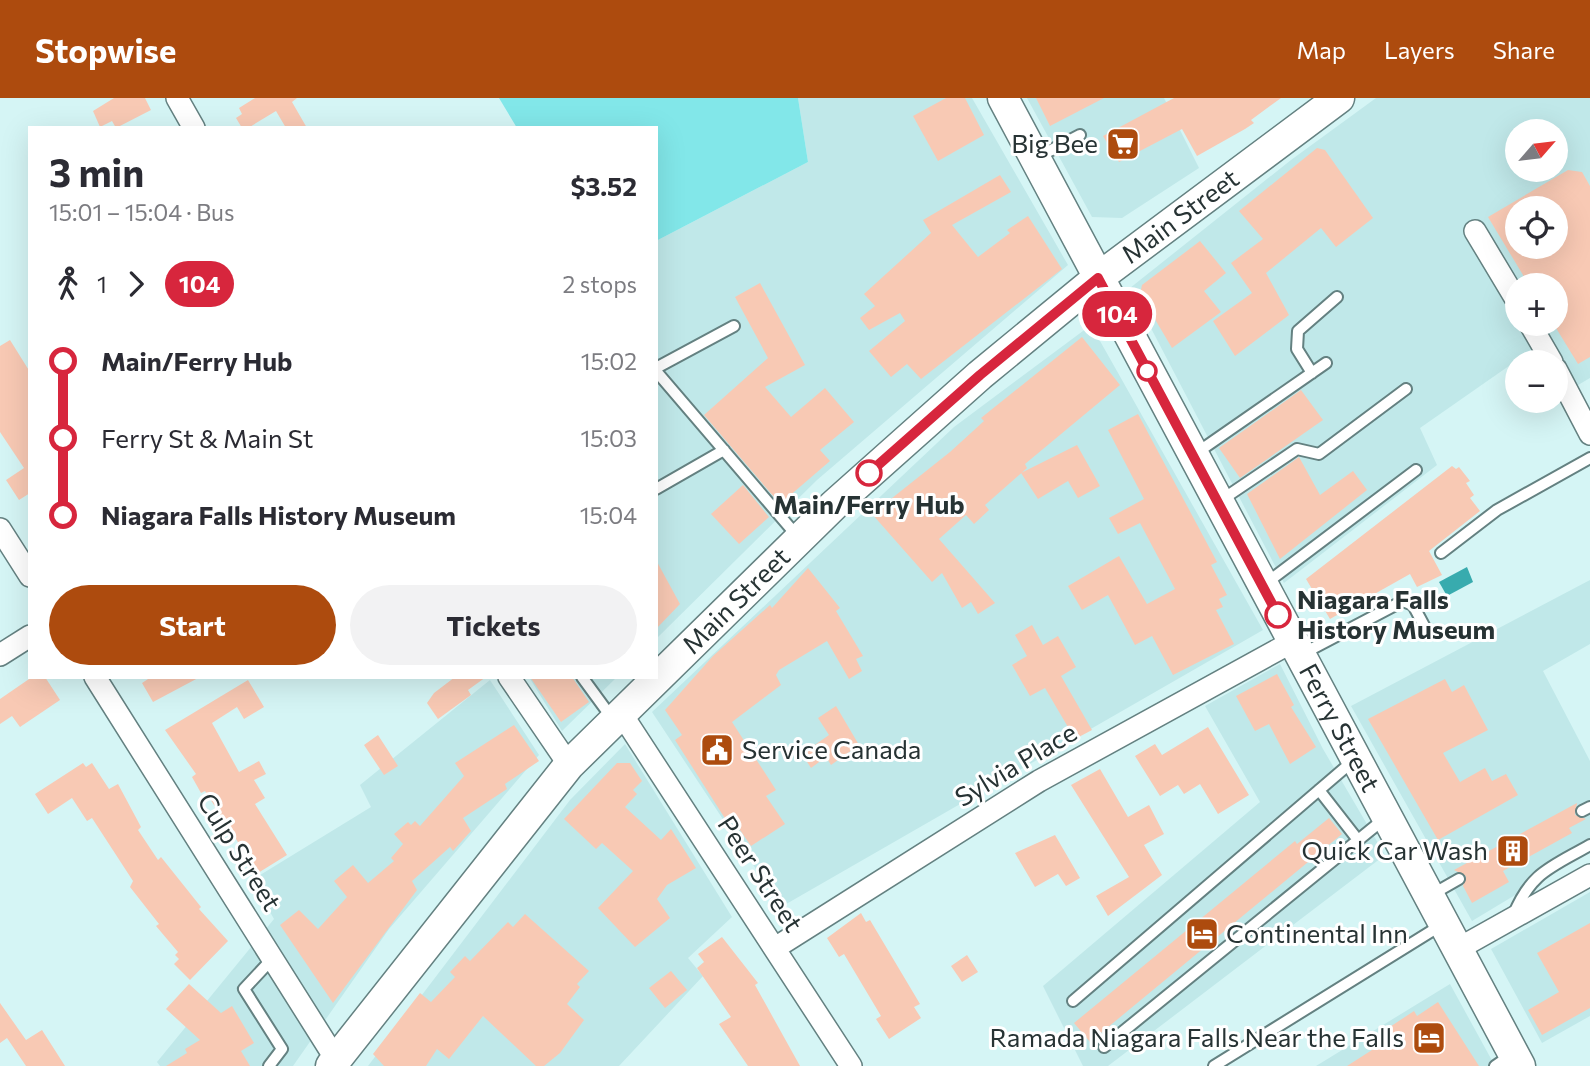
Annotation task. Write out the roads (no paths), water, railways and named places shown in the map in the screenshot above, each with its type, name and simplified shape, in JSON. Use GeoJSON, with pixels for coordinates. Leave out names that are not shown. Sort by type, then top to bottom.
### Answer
{"type":"FeatureCollection","features":[{"type":"Feature","properties":{"kind":"street"},"geometry":{"type":"LineString","coordinates":[[177,98],[193,126]]}},
{"type":"Feature","properties":{"kind":"street","name":"Ferry Street"},"geometry":{"type":"LineString","coordinates":[[1003,98],[1450,937],[1509,1062]]}},
{"type":"Feature","properties":{"kind":"street","name":"Main Street"},"geometry":{"type":"LineString","coordinates":[[658,677],[800,538],[980,375],[1098,278],[1324,105]]}},
{"type":"Feature","properties":{"kind":"street"},"geometry":{"type":"LineString","coordinates":[[1475,231],[1505,281]]}},
{"type":"Feature","properties":{"kind":"street"},"geometry":{"type":"LineString","coordinates":[[1568,392],[1590,434]]}},
{"type":"Feature","properties":{"kind":"street"},"geometry":{"type":"LineString","coordinates":[[0,529],[28,573]]}},
{"type":"Feature","properties":{"kind":"street"},"geometry":{"type":"LineString","coordinates":[[0,655],[28,637]]}},
{"type":"Feature","properties":{"kind":"street","name":"Sylvia Place"},"geometry":{"type":"LineString","coordinates":[[775,948],[1039,780],[1296,649]]}},
{"type":"Feature","properties":{"kind":"street","name":"Culp Street"},"geometry":{"type":"LineString","coordinates":[[96,679],[273,958],[333,1062]]}},
{"type":"Feature","properties":{"kind":"street"},"geometry":{"type":"LineString","coordinates":[[510,679],[569,765]]}},
{"type":"Feature","properties":{"kind":"street","name":"Main Street"},"geometry":{"type":"LineString","coordinates":[[333,1062],[569,765],[656,679]]}},
{"type":"Feature","properties":{"kind":"street","name":"Peer Street"},"geometry":{"type":"LineString","coordinates":[[617,717],[775,948],[851,1066]]}},
{"type":"Feature","properties":{"kind":"street"},"geometry":{"type":"LineString","coordinates":[[1450,937],[1512,918],[1590,875]]}},
{"type":"Feature","properties":{"kind":"lane"},"geometry":{"type":"LineString","coordinates":[[1035,159],[1080,135]]}},
{"type":"Feature","properties":{"kind":"lane"},"geometry":{"type":"LineString","coordinates":[[1312,373],[1297,349],[1298,331],[1337,297]]}},
{"type":"Feature","properties":{"kind":"lane"},"geometry":{"type":"LineString","coordinates":[[658,369],[734,326]]}},
{"type":"Feature","properties":{"kind":"lane"},"geometry":{"type":"LineString","coordinates":[[1192,456],[1326,363]]}},
{"type":"Feature","properties":{"kind":"lane"},"geometry":{"type":"LineString","coordinates":[[658,372],[800,538]]}},
{"type":"Feature","properties":{"kind":"lane"},"geometry":{"type":"LineString","coordinates":[[1218,503],[1297,449],[1319,454],[1406,389]]}},
{"type":"Feature","properties":{"kind":"lane"},"geometry":{"type":"LineString","coordinates":[[658,488],[724,450]]}},
{"type":"Feature","properties":{"kind":"lane"},"geometry":{"type":"LineString","coordinates":[[1441,553],[1497,510],[1590,458]]}},
{"type":"Feature","properties":{"kind":"lane"},"geometry":{"type":"LineString","coordinates":[[1263,586],[1416,470]]}},
{"type":"Feature","properties":{"kind":"lane"},"geometry":{"type":"LineString","coordinates":[[1296,649],[1403,601],[1413,605],[1428,634]]}},
{"type":"Feature","properties":{"kind":"lane"},"geometry":{"type":"LineString","coordinates":[[584,679],[617,717]]}},
{"type":"Feature","properties":{"kind":"lane"},"geometry":{"type":"LineString","coordinates":[[1073,1001],[1355,759]]}},
{"type":"Feature","properties":{"kind":"lane"},"geometry":{"type":"LineString","coordinates":[[1319,790],[1359,841]]}},
{"type":"Feature","properties":{"kind":"lane"},"geometry":{"type":"LineString","coordinates":[[1104,1047],[1386,818]]}},
{"type":"Feature","properties":{"kind":"lane"},"geometry":{"type":"LineString","coordinates":[[1512,918],[1526,887],[1534,879],[1590,845]]}},
{"type":"Feature","properties":{"kind":"lane"},"geometry":{"type":"LineString","coordinates":[[1428,896],[1459,879]]}},
{"type":"Feature","properties":{"kind":"lane"},"geometry":{"type":"LineString","coordinates":[[1214,1066],[1450,937]]}},
{"type":"Feature","properties":{"kind":"lane"},"geometry":{"type":"LineString","coordinates":[[269,1066],[282,1049],[244,989],[273,958]]}},
{"type":"Feature","properties":{"kind":"place","name":"Big Bee"},"geometry":{"type":"Point","coordinates":[1123,144]}},
{"type":"Feature","properties":{"kind":"place","name":"Main/Ferry Hub"},"geometry":{"type":"Point","coordinates":[869,473]}},
{"type":"Feature","properties":{"kind":"place","name":"Niagara Falls History Museum"},"geometry":{"type":"Point","coordinates":[1278,615]}},
{"type":"Feature","properties":{"kind":"place","name":"Service Canada"},"geometry":{"type":"Point","coordinates":[717,750]}},
{"type":"Feature","properties":{"kind":"place","name":"Quick Car Wash"},"geometry":{"type":"Point","coordinates":[1513,851]}},
{"type":"Feature","properties":{"kind":"place","name":"Continental Inn"},"geometry":{"type":"Point","coordinates":[1202,934]}},
{"type":"Feature","properties":{"kind":"place","name":"Ramada Niagara Falls Near the Falls"},"geometry":{"type":"Point","coordinates":[1429,1038]}}]}
